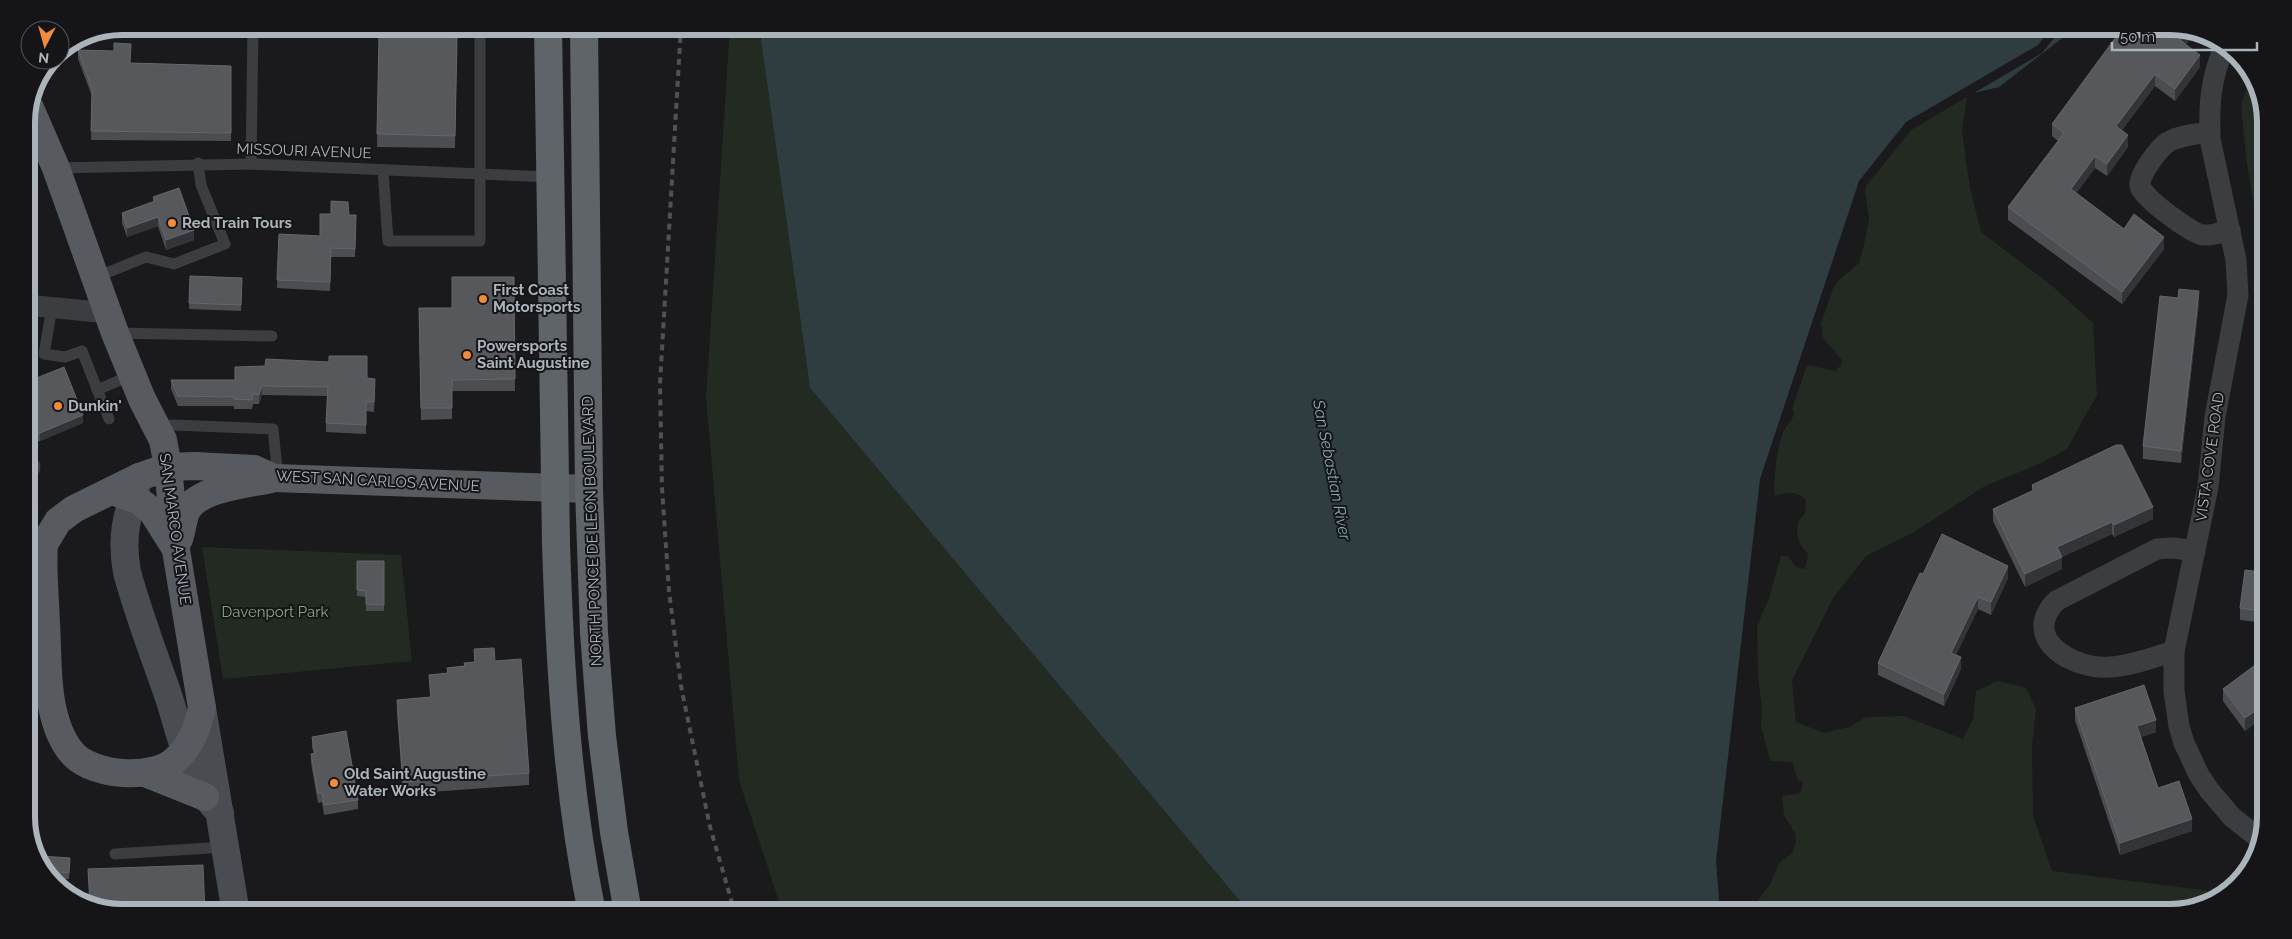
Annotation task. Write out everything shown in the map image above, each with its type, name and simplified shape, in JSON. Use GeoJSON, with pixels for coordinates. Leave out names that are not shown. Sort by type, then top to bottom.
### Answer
{"type":"FeatureCollection","features":[{"type":"Feature","properties":{"kind":"highway"},"geometry":{"type":"LineString","coordinates":[[548,35],[554,489],[562,699],[578,830],[590,904]]}},
{"type":"Feature","properties":{"kind":"highway","name":"NORTH PONCE DE LEON BOULEVARD"},"geometry":{"type":"LineString","coordinates":[[584,35],[589,489],[598,697],[614,832],[626,904]]}},
{"type":"Feature","properties":{"kind":"main road","name":"SAN MARCO AVENUE"},"geometry":{"type":"LineString","coordinates":[[35,120],[56,168],[94,278],[138,387],[163,440],[168,467],[176,550],[202,708],[212,805],[225,847],[234,904]]}},
{"type":"Feature","properties":{"kind":"main road"},"geometry":{"type":"LineString","coordinates":[[138,387],[147,445],[128,489],[124,556],[127,572],[173,710],[184,750],[212,805]]}},
{"type":"Feature","properties":{"kind":"main road","name":"WEST SAN CARLOS AVENUE"},"geometry":{"type":"LineString","coordinates":[[35,560],[58,521],[87,502],[128,489],[168,467],[202,466],[254,469],[276,478],[589,489]]}},
{"type":"Feature","properties":{"kind":"main road"},"geometry":{"type":"LineString","coordinates":[[176,550],[186,511],[195,501],[207,493],[276,478]]}},
{"type":"Feature","properties":{"kind":"main road"},"geometry":{"type":"LineString","coordinates":[[128,489],[152,511],[176,550]]}},
{"type":"Feature","properties":{"kind":"main road"},"geometry":{"type":"LineString","coordinates":[[44,543],[43,562],[48,658],[56,722],[66,743],[75,756],[91,765],[114,773],[145,773],[173,762],[184,750],[197,731],[202,708]]}},
{"type":"Feature","properties":{"kind":"main road"},"geometry":{"type":"LineString","coordinates":[[35,638],[48,658]]}},
{"type":"Feature","properties":{"kind":"main road"},"geometry":{"type":"LineString","coordinates":[[145,773],[212,805]]}},
{"type":"Feature","properties":{"kind":"street","name":"VISTA COVE ROAD"},"geometry":{"type":"LineString","coordinates":[[2223,53],[2212,86],[2209,104],[2210,132],[2236,260],[2238,295],[2215,417],[2208,488],[2174,651],[2175,709],[2191,760],[2208,790],[2232,817],[2255,835]]}},
{"type":"Feature","properties":{"kind":"street"},"geometry":{"type":"LineString","coordinates":[[2210,132],[2167,142],[2148,165],[2141,178],[2140,186],[2145,196],[2191,231],[2202,235],[2230,230]]}},
{"type":"Feature","properties":{"kind":"street"},"geometry":{"type":"LineString","coordinates":[[35,306],[52,307],[112,323]]}},
{"type":"Feature","properties":{"kind":"street"},"geometry":{"type":"LineString","coordinates":[[2174,651],[2112,667],[2094,667],[2077,663],[2047,642],[2043,633],[2044,622],[2048,610],[2056,602],[2157,549],[2173,548],[2195,551]]}},
{"type":"Feature","properties":{"kind":"lane"},"geometry":{"type":"LineString","coordinates":[[252,164],[253,35]]}},
{"type":"Feature","properties":{"kind":"lane"},"geometry":{"type":"LineString","coordinates":[[383,170],[388,241],[480,241],[480,35]]}},
{"type":"Feature","properties":{"kind":"lane"},"geometry":{"type":"LineString","coordinates":[[94,278],[146,257],[174,264],[225,244],[201,185],[198,163]]}},
{"type":"Feature","properties":{"kind":"lane","name":"MISSOURI AVENUE"},"geometry":{"type":"LineString","coordinates":[[56,168],[198,163],[551,177]]}},
{"type":"Feature","properties":{"kind":"lane"},"geometry":{"type":"LineString","coordinates":[[52,307],[44,354],[66,357],[82,351],[109,419]]}},
{"type":"Feature","properties":{"kind":"lane"},"geometry":{"type":"LineString","coordinates":[[112,323],[272,336]]}},
{"type":"Feature","properties":{"kind":"lane"},"geometry":{"type":"LineString","coordinates":[[97,390],[138,387]]}},
{"type":"Feature","properties":{"kind":"lane"},"geometry":{"type":"LineString","coordinates":[[156,427],[172,425],[273,429],[276,478]]}},
{"type":"Feature","properties":{"kind":"lane"},"geometry":{"type":"LineString","coordinates":[[115,854],[225,847]]}},
{"type":"Feature","properties":{"kind":"green space"},"geometry":{"type":"Polygon","coordinates":[[[729,35],[760,35],[810,388],[1242,904],[780,904],[739,780],[706,397],[729,35]]]}},
{"type":"Feature","properties":{"kind":"green space"},"geometry":{"type":"Polygon","coordinates":[[[2248,85],[2257,116],[2257,220],[2246,158],[2241,104],[2248,85]]]}},
{"type":"Feature","properties":{"kind":"green space"},"geometry":{"type":"Polygon","coordinates":[[[1967,97],[1962,131],[1970,188],[1981,232],[2050,284],[2093,323],[2097,395],[2067,449],[2041,463],[1985,486],[1914,532],[1866,556],[1833,598],[1792,680],[1796,722],[1824,733],[1849,727],[1866,717],[1904,716],[1963,739],[1973,719],[1976,691],[1998,681],[2026,688],[2036,709],[2032,746],[2033,816],[2052,871],[2214,892],[2209,895],[2193,901],[2170,904],[1758,904],[1759,899],[1771,883],[1778,864],[1792,853],[1796,842],[1795,833],[1784,815],[1782,796],[1800,793],[1803,782],[1798,780],[1792,762],[1770,761],[1761,725],[1762,709],[1758,675],[1757,627],[1769,598],[1781,556],[1788,556],[1796,567],[1804,569],[1808,557],[1797,534],[1799,521],[1805,514],[1806,500],[1795,493],[1775,496],[1775,471],[1778,450],[1783,433],[1793,416],[1794,411],[1792,409],[1807,365],[1835,371],[1841,365],[1842,360],[1823,338],[1822,327],[1820,326],[1837,282],[1859,263],[1869,218],[1865,193],[1866,186],[1911,130],[1967,97]]]}},
{"type":"Feature","properties":{"kind":"green space","name":"Davenport Park"},"geometry":{"type":"Polygon","coordinates":[[[202,547],[401,555],[412,661],[223,679],[202,547]]]}},
{"type":"Feature","properties":{"kind":"water","name":"San Sebastian River"},"geometry":{"type":"Polygon","coordinates":[[[760,35],[2046,35],[2038,45],[1906,122],[1859,181],[1760,479],[1716,861],[1719,904],[1242,904],[810,388],[760,35]]]}},
{"type":"Feature","properties":{"kind":"water"},"geometry":{"type":"Polygon","coordinates":[[[2057,35],[2066,35],[1999,87],[1974,93],[2042,53],[2057,35]]]}},
{"type":"Feature","properties":{"kind":"building"},"geometry":{"type":"Polygon","coordinates":[[[2117,35],[2183,37],[2180,40],[2200,55],[2175,89],[2155,74],[2116,126],[2128,135],[2107,164],[2095,156],[2071,189],[2124,229],[2134,214],[2164,237],[2122,292],[2008,207],[2064,133],[2052,124],[2117,35]]]}},
{"type":"Feature","properties":{"kind":"building"},"geometry":{"type":"Polygon","coordinates":[[[379,36],[457,38],[455,136],[377,134],[379,36]]]}},
{"type":"Feature","properties":{"kind":"building"},"geometry":{"type":"Polygon","coordinates":[[[114,43],[131,44],[130,63],[231,66],[231,133],[91,131],[92,89],[78,50],[114,51],[114,43]]]}},
{"type":"Feature","properties":{"kind":"building"},"geometry":{"type":"Polygon","coordinates":[[[179,188],[194,230],[166,240],[158,217],[127,228],[122,213],[155,201],[153,197],[179,188]]]}},
{"type":"Feature","properties":{"kind":"building"},"geometry":{"type":"Polygon","coordinates":[[[331,201],[348,202],[349,215],[356,215],[355,249],[331,248],[330,282],[277,280],[279,234],[320,236],[320,214],[331,214],[331,201]]]}},
{"type":"Feature","properties":{"kind":"building"},"geometry":{"type":"Polygon","coordinates":[[[190,276],[242,278],[241,305],[189,303],[190,276]]]}},
{"type":"Feature","properties":{"kind":"building","name":"Powersports Saint Augustine"},"geometry":{"type":"Polygon","coordinates":[[[452,277],[514,277],[515,379],[452,380],[452,408],[421,408],[419,308],[452,308],[452,277]]]}},
{"type":"Feature","properties":{"kind":"building"},"geometry":{"type":"Polygon","coordinates":[[[2179,289],[2199,291],[2181,451],[2143,446],[2160,296],[2178,298],[2179,289]]]}},
{"type":"Feature","properties":{"kind":"building"},"geometry":{"type":"Polygon","coordinates":[[[329,356],[367,356],[367,378],[375,379],[374,402],[366,402],[366,425],[326,423],[328,387],[262,386],[259,395],[253,394],[252,400],[234,399],[234,397],[178,396],[171,380],[235,380],[235,367],[265,366],[266,359],[329,362],[329,356]]]}},
{"type":"Feature","properties":{"kind":"building","name":"Dunkin'"},"geometry":{"type":"Polygon","coordinates":[[[64,367],[83,415],[35,433],[35,379],[64,367]]]}},
{"type":"Feature","properties":{"kind":"building"},"geometry":{"type":"Polygon","coordinates":[[[2116,445],[2122,445],[2153,507],[2114,525],[2112,522],[2057,547],[2062,557],[2025,574],[1993,509],[2034,490],[2032,485],[2116,445]]]}},
{"type":"Feature","properties":{"kind":"building"},"geometry":{"type":"Polygon","coordinates":[[[1942,534],[2008,566],[1991,602],[1978,597],[1951,653],[1961,657],[1944,694],[1878,663],[1920,573],[1923,574],[1942,534]]]}},
{"type":"Feature","properties":{"kind":"building"},"geometry":{"type":"Polygon","coordinates":[[[357,561],[384,561],[384,605],[366,604],[366,591],[357,590],[357,561]]]}},
{"type":"Feature","properties":{"kind":"building"},"geometry":{"type":"Polygon","coordinates":[[[2245,570],[2257,572],[2257,611],[2240,608],[2245,570]]]}},
{"type":"Feature","properties":{"kind":"building"},"geometry":{"type":"Polygon","coordinates":[[[494,648],[495,661],[521,659],[529,773],[403,782],[397,700],[431,697],[429,675],[448,673],[447,668],[465,666],[464,663],[475,662],[474,649],[494,648]]]}},
{"type":"Feature","properties":{"kind":"building"},"geometry":{"type":"Polygon","coordinates":[[[2257,664],[2257,710],[2245,718],[2223,689],[2257,664]]]}},
{"type":"Feature","properties":{"kind":"building"},"geometry":{"type":"Polygon","coordinates":[[[2144,685],[2156,720],[2137,726],[2158,788],[2179,781],[2192,819],[2120,843],[2075,708],[2144,685]]]}},
{"type":"Feature","properties":{"kind":"building","name":"Old Saint Augustine Water Works"},"geometry":{"type":"Polygon","coordinates":[[[346,731],[358,800],[324,805],[322,793],[318,793],[311,754],[315,753],[312,737],[346,731]]]}},
{"type":"Feature","properties":{"kind":"building"},"geometry":{"type":"Polygon","coordinates":[[[44,856],[70,858],[69,873],[58,872],[58,876],[44,856]]]}},
{"type":"Feature","properties":{"kind":"building"},"geometry":{"type":"Polygon","coordinates":[[[203,865],[205,904],[122,904],[105,902],[90,897],[88,869],[203,865]]]}},
{"type":"Feature","properties":{"kind":"railway"},"geometry":{"type":"LineString","coordinates":[[680,35],[660,384],[662,488],[669,591],[681,686],[710,827],[732,904]]}},
{"type":"Feature","properties":{"kind":"place","name":"Red Train Tours"},"geometry":{"type":"Point","coordinates":[172,223]}},
{"type":"Feature","properties":{"kind":"place","name":"First Coast Motorsports"},"geometry":{"type":"Point","coordinates":[483,299]}},
{"type":"Feature","properties":{"kind":"place","name":"Powersports Saint Augustine"},"geometry":{"type":"Point","coordinates":[467,355]}},
{"type":"Feature","properties":{"kind":"place","name":"Dunkin'"},"geometry":{"type":"Point","coordinates":[58,406]}},
{"type":"Feature","properties":{"kind":"place","name":"Old Saint Augustine Water Works"},"geometry":{"type":"Point","coordinates":[334,783]}}]}
